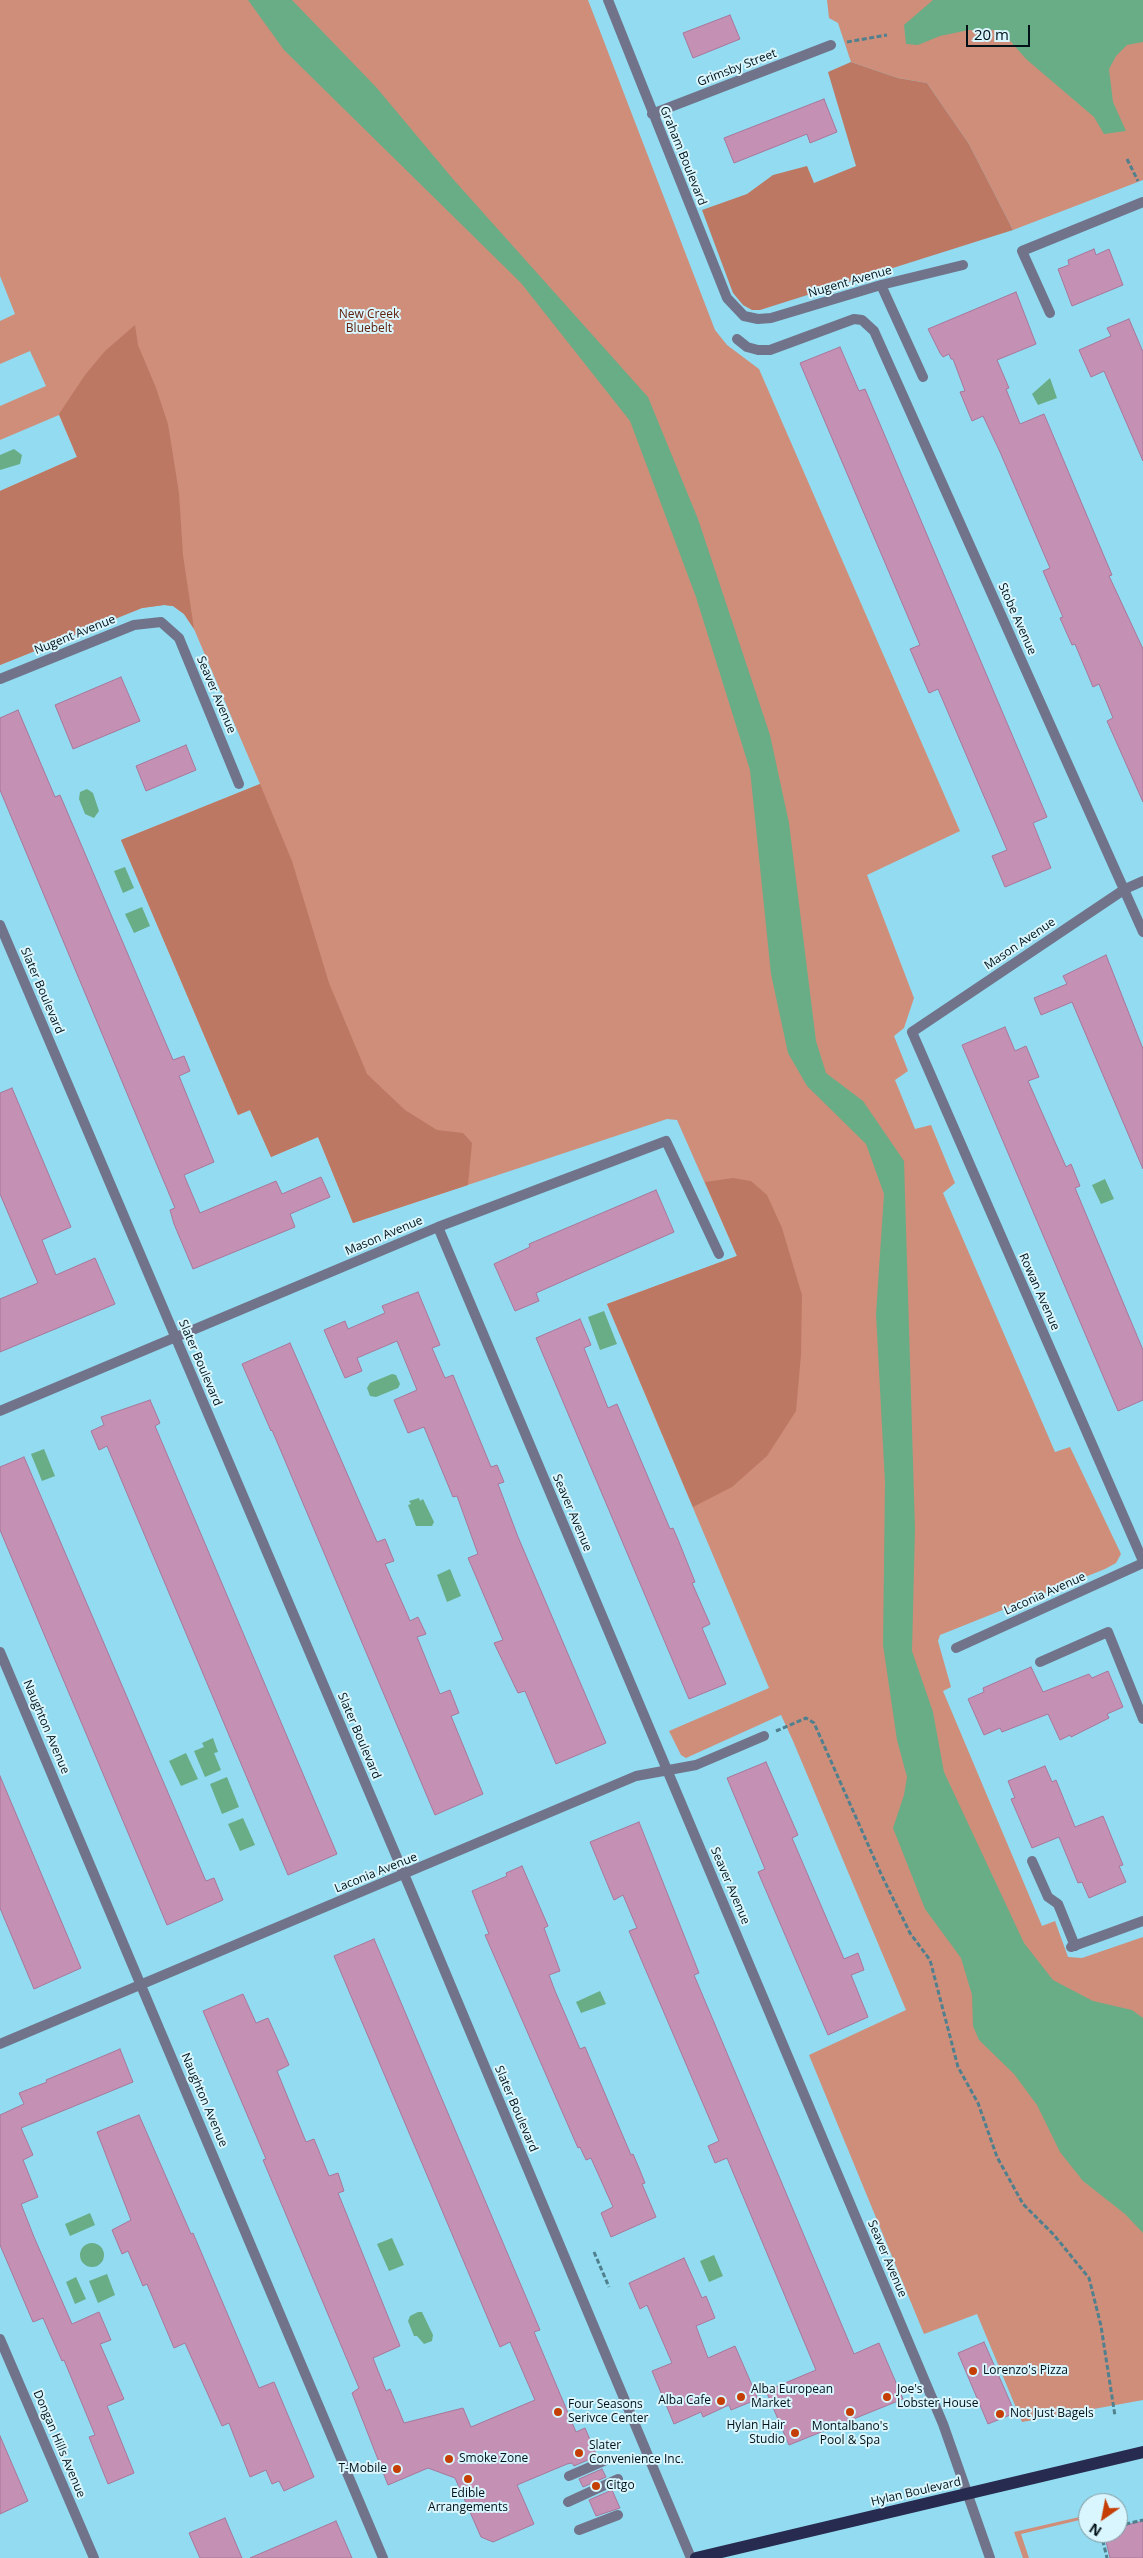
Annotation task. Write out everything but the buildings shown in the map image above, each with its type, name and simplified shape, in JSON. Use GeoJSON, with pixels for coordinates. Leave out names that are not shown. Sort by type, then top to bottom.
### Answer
{"type":"FeatureCollection","features":[{"type":"Feature","properties":{"kind":"main road","name":"Hylan Boulevard"},"geometry":{"type":"LineString","coordinates":[[696,2558],[1143,2452]]}},
{"type":"Feature","properties":{"kind":"street","name":"Graham Boulevard"},"geometry":{"type":"LineString","coordinates":[[608,0],[652,114],[728,298],[744,316]]}},
{"type":"Feature","properties":{"kind":"street","name":"Grimsby Street"},"geometry":{"type":"LineString","coordinates":[[652,114],[831,45]]}},
{"type":"Feature","properties":{"kind":"street"},"geometry":{"type":"LineString","coordinates":[[1050,313],[1022,251],[1143,202]]}},
{"type":"Feature","properties":{"kind":"street","name":"Nugent Avenue"},"geometry":{"type":"LineString","coordinates":[[744,316],[758,319],[771,318],[882,284],[963,265]]}},
{"type":"Feature","properties":{"kind":"street"},"geometry":{"type":"LineString","coordinates":[[882,284],[923,377]]}},
{"type":"Feature","properties":{"kind":"street","name":"Stobe Avenue"},"geometry":{"type":"LineString","coordinates":[[737,339],[747,347],[758,350],[770,350],[845,320],[862,320],[874,331],[1143,932]]}},
{"type":"Feature","properties":{"kind":"street","name":"Nugent Avenue"},"geometry":{"type":"LineString","coordinates":[[0,678],[134,625],[160,622]]}},
{"type":"Feature","properties":{"kind":"street","name":"Seaver Avenue"},"geometry":{"type":"LineString","coordinates":[[160,622],[179,638],[240,784]]}},
{"type":"Feature","properties":{"kind":"street","name":"Mason Avenue"},"geometry":{"type":"LineString","coordinates":[[912,1032],[1125,889],[1143,882]]}},
{"type":"Feature","properties":{"kind":"street","name":"Slater Boulevard"},"geometry":{"type":"LineString","coordinates":[[0,925],[404,1874],[691,2558]]}},
{"type":"Feature","properties":{"kind":"street","name":"Rowan Avenue"},"geometry":{"type":"LineString","coordinates":[[912,1032],[1143,1562]]}},
{"type":"Feature","properties":{"kind":"street","name":"Mason Avenue"},"geometry":{"type":"LineString","coordinates":[[0,1411],[438,1227],[666,1141],[719,1254]]}},
{"type":"Feature","properties":{"kind":"street","name":"Seaver Avenue"},"geometry":{"type":"LineString","coordinates":[[438,1227],[939,2415],[990,2558]]}},
{"type":"Feature","properties":{"kind":"street","name":"Laconia Avenue"},"geometry":{"type":"LineString","coordinates":[[956,1648],[1143,1562]]}},
{"type":"Feature","properties":{"kind":"street"},"geometry":{"type":"LineString","coordinates":[[1040,1662],[1108,1632],[1143,1719]]}},
{"type":"Feature","properties":{"kind":"street","name":"Naughton Avenue"},"geometry":{"type":"LineString","coordinates":[[0,1652],[142,1984],[382,2558]]}},
{"type":"Feature","properties":{"kind":"street","name":"Laconia Avenue"},"geometry":{"type":"LineString","coordinates":[[0,2044],[636,1776],[696,1765],[764,1736]]}},
{"type":"Feature","properties":{"kind":"street"},"geometry":{"type":"LineString","coordinates":[[1032,1861],[1048,1897],[1058,1904],[1073,1947],[1143,1921]]}},
{"type":"Feature","properties":{"kind":"street","name":"Dongan Hills Avenue"},"geometry":{"type":"LineString","coordinates":[[0,2339],[94,2558]]}},
{"type":"Feature","properties":{"kind":"street"},"geometry":{"type":"LineString","coordinates":[[569,2476],[604,2462]]}},
{"type":"Feature","properties":{"kind":"street"},"geometry":{"type":"LineString","coordinates":[[568,2502],[618,2479]]}},
{"type":"Feature","properties":{"kind":"street"},"geometry":{"type":"LineString","coordinates":[[579,2530],[618,2515]]}},
{"type":"Feature","properties":{"kind":"path"},"geometry":{"type":"LineString","coordinates":[[847,42],[887,35]]}},
{"type":"Feature","properties":{"kind":"path"},"geometry":{"type":"LineString","coordinates":[[1128,159],[1138,181]]}},
{"type":"Feature","properties":{"kind":"path"},"geometry":{"type":"LineString","coordinates":[[764,1736],[806,1718],[814,1723],[890,1893],[910,1933],[930,1960],[958,2067],[978,2103],[997,2157],[1023,2204],[1054,2235],[1089,2278],[1101,2326],[1115,2416]]}},
{"type":"Feature","properties":{"kind":"path"},"geometry":{"type":"LineString","coordinates":[[594,2252],[609,2287]]}},
{"type":"Feature","properties":{"kind":"path"},"geometry":{"type":"LineString","coordinates":[[1128,2524],[1143,2520]]}},
{"type":"Feature","properties":{"kind":"path"},"geometry":{"type":"LineString","coordinates":[[1103,2543],[1107,2558]]}},
{"type":"Feature","properties":{"kind":"green space","name":"New Creek Bluebelt"},"geometry":{"type":"Polygon","coordinates":[[[0,0],[588,0],[715,330],[727,345],[759,369],[960,831],[867,875],[914,998],[904,1028],[894,1036],[908,1071],[895,1080],[915,1129],[931,1125],[955,1183],[943,1193],[1055,1452],[1070,1447],[1121,1554],[1116,1563],[1105,1569],[940,1635],[938,1641],[951,1687],[943,1691],[1042,1926],[1055,1921],[1068,1957],[1082,1958],[1143,1937],[1143,2400],[1022,2422],[977,2314],[924,2334],[809,2055],[906,2010],[793,1741],[781,1715],[686,1758],[681,1755],[669,1731],[769,1688],[607,1304],[737,1256],[677,1120],[667,1119],[353,1223],[318,1137],[271,1157],[250,1110],[238,1115],[121,840],[260,784],[194,629],[184,614],[173,606],[164,605],[142,608],[0,665],[0,491],[77,457],[59,415],[0,440],[0,406],[46,386],[30,351],[0,364],[0,321],[15,314],[0,276],[0,0]]]}},
{"type":"Feature","properties":{"kind":"green space"},"geometry":{"type":"Polygon","coordinates":[[[827,0],[1143,0],[1143,180],[1013,230],[969,144],[927,83],[898,78],[851,62],[838,23],[829,18],[827,0]]]}},
{"type":"Feature","properties":{"kind":"green space"},"geometry":{"type":"Polygon","coordinates":[[[1078,2517],[1078,2520],[1021,2534],[1029,2558],[1023,2558],[1014,2532],[1078,2517]]]}},
{"type":"Feature","properties":{"kind":"shaded area"},"geometry":{"type":"Polygon","coordinates":[[[248,0],[292,0],[376,87],[453,179],[648,397],[698,519],[770,735],[789,823],[816,1041],[826,1073],[863,1101],[904,1161],[915,1529],[912,1651],[933,1712],[944,1772],[1024,1943],[1053,1980],[1093,2001],[1132,2010],[1143,2018],[1143,2233],[1125,2214],[1083,2181],[1060,2152],[1037,2105],[1014,2074],[979,2040],[973,2026],[972,1995],[961,1958],[925,1909],[893,1828],[904,1795],[907,1777],[897,1740],[883,1645],[885,1483],[876,1314],[884,1194],[866,1144],[807,1086],[788,1053],[771,974],[750,770],[696,597],[630,421],[521,283],[284,50],[248,0]]]}},
{"type":"Feature","properties":{"kind":"shaded area"},"geometry":{"type":"Polygon","coordinates":[[[933,0],[1143,0],[1143,42],[1127,45],[1116,56],[1109,69],[1113,102],[1126,131],[1104,134],[1094,117],[1026,59],[1005,35],[994,30],[969,30],[940,36],[918,45],[906,44],[904,25],[933,0]]]}},
{"type":"Feature","properties":{"kind":"shaded area"},"geometry":{"type":"Polygon","coordinates":[[[851,62],[898,78],[927,83],[969,144],[1013,230],[760,310],[752,310],[743,305],[733,293],[702,210],[747,194],[773,175],[807,166],[814,183],[856,166],[828,72],[851,62]]]}},
{"type":"Feature","properties":{"kind":"shaded area"},"geometry":{"type":"Polygon","coordinates":[[[135,325],[138,345],[156,388],[168,424],[179,493],[183,555],[194,629],[184,614],[173,606],[164,605],[142,608],[0,665],[0,491],[77,457],[59,414],[85,375],[105,351],[135,325]]]}},
{"type":"Feature","properties":{"kind":"shaded area"},"geometry":{"type":"Polygon","coordinates":[[[1050,378],[1057,398],[1038,405],[1032,394],[1050,378]]]}},
{"type":"Feature","properties":{"kind":"shaded area"},"geometry":{"type":"Polygon","coordinates":[[[14,449],[22,455],[20,464],[0,470],[0,455],[14,449]]]}},
{"type":"Feature","properties":{"kind":"shaded area"},"geometry":{"type":"Polygon","coordinates":[[[260,784],[292,861],[329,983],[367,1074],[405,1110],[437,1130],[463,1133],[472,1143],[468,1185],[353,1223],[318,1137],[271,1157],[250,1110],[238,1115],[121,840],[260,784]]]}},
{"type":"Feature","properties":{"kind":"shaded area"},"geometry":{"type":"Polygon","coordinates":[[[87,789],[93,793],[99,811],[94,818],[85,814],[79,799],[80,792],[87,789]]]}},
{"type":"Feature","properties":{"kind":"shaded area"},"geometry":{"type":"Polygon","coordinates":[[[125,867],[134,888],[123,893],[114,871],[125,867]]]}},
{"type":"Feature","properties":{"kind":"shaded area"},"geometry":{"type":"Polygon","coordinates":[[[142,907],[150,926],[134,933],[125,914],[142,907]]]}},
{"type":"Feature","properties":{"kind":"shaded area"},"geometry":{"type":"Polygon","coordinates":[[[733,1178],[751,1181],[767,1195],[782,1228],[802,1295],[801,1355],[796,1411],[767,1456],[732,1487],[693,1507],[607,1304],[737,1256],[705,1182],[733,1178]]]}},
{"type":"Feature","properties":{"kind":"shaded area"},"geometry":{"type":"Polygon","coordinates":[[[1105,1179],[1114,1199],[1101,1204],[1092,1185],[1105,1179]]]}},
{"type":"Feature","properties":{"kind":"shaded area"},"geometry":{"type":"Polygon","coordinates":[[[604,1311],[617,1344],[600,1350],[588,1317],[604,1311]]]}},
{"type":"Feature","properties":{"kind":"shaded area"},"geometry":{"type":"Polygon","coordinates":[[[392,1374],[396,1375],[400,1384],[398,1388],[376,1397],[370,1396],[367,1388],[370,1383],[392,1374]]]}},
{"type":"Feature","properties":{"kind":"shaded area"},"geometry":{"type":"Polygon","coordinates":[[[44,1449],[55,1476],[42,1481],[31,1454],[44,1449]]]}},
{"type":"Feature","properties":{"kind":"shaded area"},"geometry":{"type":"Polygon","coordinates":[[[419,1498],[420,1501],[423,1499],[434,1522],[432,1526],[416,1526],[408,1505],[411,1504],[409,1501],[419,1498]]]}},
{"type":"Feature","properties":{"kind":"shaded area"},"geometry":{"type":"Polygon","coordinates":[[[450,1569],[461,1596],[447,1602],[437,1575],[450,1569]]]}},
{"type":"Feature","properties":{"kind":"shaded area"},"geometry":{"type":"Polygon","coordinates":[[[213,1738],[218,1752],[214,1753],[221,1770],[205,1777],[194,1751],[204,1747],[202,1743],[213,1738]]]}},
{"type":"Feature","properties":{"kind":"shaded area"},"geometry":{"type":"Polygon","coordinates":[[[186,1753],[198,1779],[181,1786],[169,1761],[186,1753]]]}},
{"type":"Feature","properties":{"kind":"shaded area"},"geometry":{"type":"Polygon","coordinates":[[[227,1777],[239,1807],[222,1814],[210,1784],[227,1777]]]}},
{"type":"Feature","properties":{"kind":"shaded area"},"geometry":{"type":"Polygon","coordinates":[[[243,1818],[255,1845],[240,1851],[228,1824],[243,1818]]]}},
{"type":"Feature","properties":{"kind":"shaded area"},"geometry":{"type":"Polygon","coordinates":[[[600,1991],[606,2004],[581,2013],[576,2002],[600,1991]]]}},
{"type":"Feature","properties":{"kind":"shaded area"},"geometry":{"type":"Polygon","coordinates":[[[90,2213],[95,2225],[70,2236],[65,2224],[90,2213]]]}},
{"type":"Feature","properties":{"kind":"shaded area"},"geometry":{"type":"Polygon","coordinates":[[[392,2238],[404,2265],[389,2271],[377,2244],[392,2238]]]}},
{"type":"Feature","properties":{"kind":"shaded area"},"geometry":{"type":"Polygon","coordinates":[[[92,2243],[101,2246],[104,2255],[101,2264],[92,2267],[83,2264],[80,2255],[83,2246],[92,2243]]]}},
{"type":"Feature","properties":{"kind":"shaded area"},"geometry":{"type":"Polygon","coordinates":[[[714,2255],[723,2276],[709,2282],[700,2261],[714,2255]]]}},
{"type":"Feature","properties":{"kind":"shaded area"},"geometry":{"type":"Polygon","coordinates":[[[107,2274],[115,2295],[98,2303],[89,2281],[107,2274]]]}},
{"type":"Feature","properties":{"kind":"shaded area"},"geometry":{"type":"Polygon","coordinates":[[[76,2277],[86,2299],[75,2304],[66,2282],[76,2277]]]}},
{"type":"Feature","properties":{"kind":"shaded area"},"geometry":{"type":"Polygon","coordinates":[[[422,2312],[433,2335],[432,2341],[424,2344],[417,2336],[414,2336],[408,2321],[410,2316],[422,2312]]]}},
{"type":"Feature","properties":{"kind":"place","name":"Lorenzo's Pizza"},"geometry":{"type":"Point","coordinates":[973,2371]}},
{"type":"Feature","properties":{"kind":"place","name":"Alba European Market"},"geometry":{"type":"Point","coordinates":[741,2397]}},
{"type":"Feature","properties":{"kind":"place","name":"Joe's Lobster House"},"geometry":{"type":"Point","coordinates":[887,2397]}},
{"type":"Feature","properties":{"kind":"place","name":"Alba Cafe"},"geometry":{"type":"Point","coordinates":[721,2401]}},
{"type":"Feature","properties":{"kind":"place","name":"Four Seasons Serivce Center"},"geometry":{"type":"Point","coordinates":[558,2412]}},
{"type":"Feature","properties":{"kind":"place","name":"Montalbano's Pool & Spa"},"geometry":{"type":"Point","coordinates":[850,2412]}},
{"type":"Feature","properties":{"kind":"place","name":"Not Just Bagels"},"geometry":{"type":"Point","coordinates":[1000,2414]}},
{"type":"Feature","properties":{"kind":"place","name":"Hylan Hair Studio"},"geometry":{"type":"Point","coordinates":[795,2433]}},
{"type":"Feature","properties":{"kind":"place","name":"Slater Convenience Inc."},"geometry":{"type":"Point","coordinates":[579,2453]}},
{"type":"Feature","properties":{"kind":"place","name":"Smoke Zone"},"geometry":{"type":"Point","coordinates":[449,2459]}},
{"type":"Feature","properties":{"kind":"place","name":"T-Mobile"},"geometry":{"type":"Point","coordinates":[397,2469]}},
{"type":"Feature","properties":{"kind":"place","name":"Edible Arrangements"},"geometry":{"type":"Point","coordinates":[468,2479]}},
{"type":"Feature","properties":{"kind":"place","name":"Citgo"},"geometry":{"type":"Point","coordinates":[596,2486]}}]}
